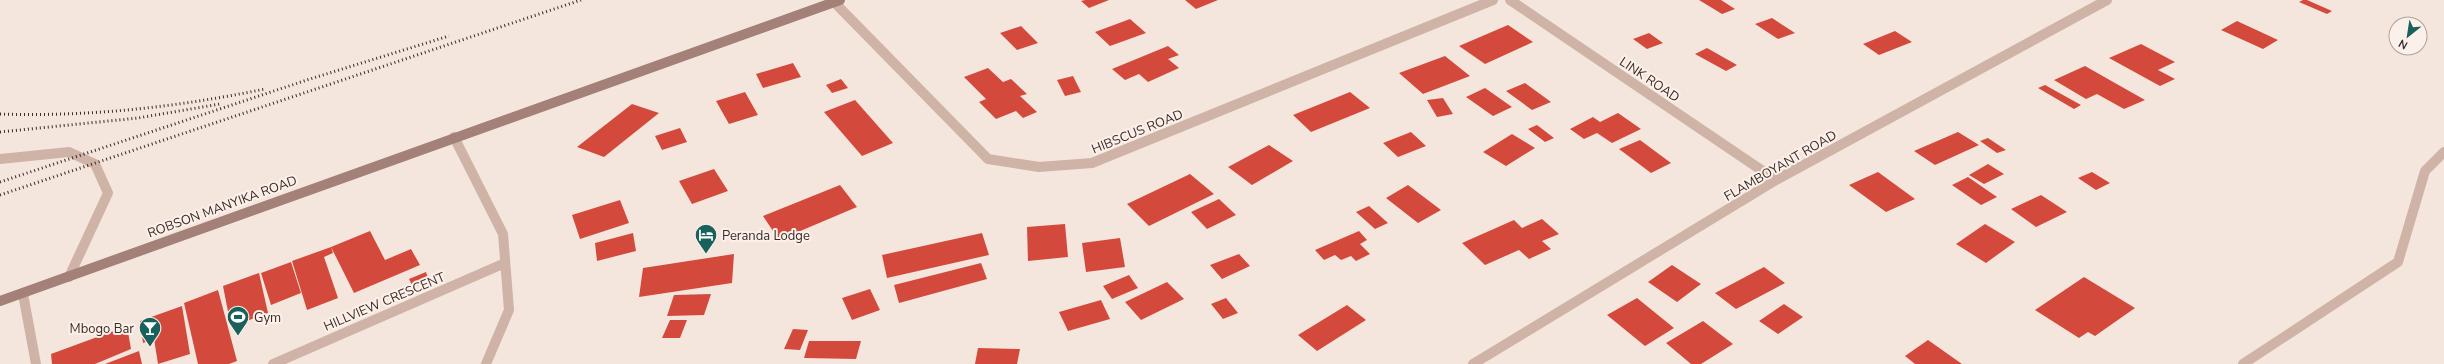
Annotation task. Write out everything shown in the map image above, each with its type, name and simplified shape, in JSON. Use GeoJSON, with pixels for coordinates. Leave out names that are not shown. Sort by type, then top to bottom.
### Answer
{"type":"FeatureCollection","features":[{"type":"Feature","properties":{"kind":"street","name":"HIBSCUS ROAD"},"geometry":{"type":"LineString","coordinates":[[837,1],[988,158],[1039,167],[1092,163],[1493,0]]}},
{"type":"Feature","properties":{"kind":"street","name":"LINK ROAD"},"geometry":{"type":"LineString","coordinates":[[1510,0],[1776,180]]}},
{"type":"Feature","properties":{"kind":"street","name":"FLAMBOYANT ROAD"},"geometry":{"type":"LineString","coordinates":[[1473,364],[1776,180],[2107,0]]}},
{"type":"Feature","properties":{"kind":"street","name":"ROBSON MANYIKA ROAD"},"geometry":{"type":"LineString","coordinates":[[0,302],[454,137],[837,1]]}},
{"type":"Feature","properties":{"kind":"street"},"geometry":{"type":"LineString","coordinates":[[454,137],[503,234],[508,310],[486,364]]}},
{"type":"Feature","properties":{"kind":"street"},"geometry":{"type":"LineString","coordinates":[[0,159],[68,152],[95,164],[108,193],[69,277]]}},
{"type":"Feature","properties":{"kind":"street"},"geometry":{"type":"LineString","coordinates":[[2243,364],[2398,262],[2425,171],[2444,152]]}},
{"type":"Feature","properties":{"kind":"street"},"geometry":{"type":"LineString","coordinates":[[0,165],[43,154]]}},
{"type":"Feature","properties":{"kind":"street","name":"HILLVIEW CRESCENT"},"geometry":{"type":"LineString","coordinates":[[273,364],[505,263]]}},
{"type":"Feature","properties":{"kind":"street"},"geometry":{"type":"LineString","coordinates":[[23,294],[36,364]]}},
{"type":"Feature","properties":{"kind":"building"},"geometry":{"type":"Polygon","coordinates":[[[1109,0],[1089,8],[1081,1],[1109,0]]]}},
{"type":"Feature","properties":{"kind":"building"},"geometry":{"type":"Polygon","coordinates":[[[1185,0],[1218,0],[1196,9],[1185,0]]]}},
{"type":"Feature","properties":{"kind":"building"},"geometry":{"type":"Polygon","coordinates":[[[1699,0],[1721,0],[1735,9],[1722,14],[1699,0]]]}},
{"type":"Feature","properties":{"kind":"building"},"geometry":{"type":"Polygon","coordinates":[[[2307,0],[2332,11],[2327,14],[2299,2],[2307,0]]]}},
{"type":"Feature","properties":{"kind":"building"},"geometry":{"type":"Polygon","coordinates":[[[1772,18],[1795,33],[1778,39],[1755,24],[1772,18]]]}},
{"type":"Feature","properties":{"kind":"building"},"geometry":{"type":"Polygon","coordinates":[[[1130,19],[1146,33],[1110,46],[1095,32],[1130,19]]]}},
{"type":"Feature","properties":{"kind":"building"},"geometry":{"type":"Polygon","coordinates":[[[2237,21],[2278,40],[2263,49],[2221,30],[2237,21]]]}},
{"type":"Feature","properties":{"kind":"building"},"geometry":{"type":"Polygon","coordinates":[[[1508,25],[1533,42],[1485,64],[1459,46],[1508,25]]]}},
{"type":"Feature","properties":{"kind":"building"},"geometry":{"type":"Polygon","coordinates":[[[1021,26],[1038,43],[1017,50],[1000,33],[1021,26]]]}},
{"type":"Feature","properties":{"kind":"building"},"geometry":{"type":"Polygon","coordinates":[[[1895,31],[1912,42],[1879,55],[1863,44],[1895,31]]]}},
{"type":"Feature","properties":{"kind":"building"},"geometry":{"type":"Polygon","coordinates":[[[1649,33],[1663,43],[1647,49],[1633,39],[1649,33]]]}},
{"type":"Feature","properties":{"kind":"building"},"geometry":{"type":"Polygon","coordinates":[[[2141,44],[2175,62],[2158,70],[2175,79],[2160,86],[2109,58],[2141,44]]]}},
{"type":"Feature","properties":{"kind":"building"},"geometry":{"type":"Polygon","coordinates":[[[1168,46],[1179,55],[1168,59],[1179,68],[1148,82],[1139,74],[1125,80],[1112,69],[1168,46]]]}},
{"type":"Feature","properties":{"kind":"building"},"geometry":{"type":"Polygon","coordinates":[[[1707,48],[1737,65],[1726,71],[1695,54],[1707,48]]]}},
{"type":"Feature","properties":{"kind":"building"},"geometry":{"type":"Polygon","coordinates":[[[1445,56],[1470,76],[1423,94],[1399,73],[1445,56]]]}},
{"type":"Feature","properties":{"kind":"building"},"geometry":{"type":"Polygon","coordinates":[[[793,63],[801,77],[763,88],[756,74],[793,63]]]}},
{"type":"Feature","properties":{"kind":"building"},"geometry":{"type":"Polygon","coordinates":[[[2085,66],[2145,100],[2124,109],[2097,94],[2086,99],[2054,80],[2085,66]]]}},
{"type":"Feature","properties":{"kind":"building"},"geometry":{"type":"Polygon","coordinates":[[[988,68],[1003,82],[1011,79],[1027,94],[1020,96],[1037,112],[1023,118],[1016,111],[996,119],[979,102],[986,99],[964,77],[988,68]]]}},
{"type":"Feature","properties":{"kind":"building"},"geometry":{"type":"Polygon","coordinates":[[[1073,76],[1081,92],[1065,96],[1057,80],[1073,76]]]}},
{"type":"Feature","properties":{"kind":"building"},"geometry":{"type":"Polygon","coordinates":[[[841,79],[848,88],[832,93],[826,85],[841,79]]]}},
{"type":"Feature","properties":{"kind":"building"},"geometry":{"type":"Polygon","coordinates":[[[1525,83],[1551,102],[1532,110],[1506,91],[1525,83]]]}},
{"type":"Feature","properties":{"kind":"building"},"geometry":{"type":"Polygon","coordinates":[[[2045,85],[2081,105],[2074,109],[2038,88],[2045,85]]]}},
{"type":"Feature","properties":{"kind":"building"},"geometry":{"type":"Polygon","coordinates":[[[1485,88],[1512,107],[1493,116],[1466,97],[1485,88]]]}},
{"type":"Feature","properties":{"kind":"building"},"geometry":{"type":"Polygon","coordinates":[[[745,92],[758,115],[729,124],[716,101],[745,92]]]}},
{"type":"Feature","properties":{"kind":"building"},"geometry":{"type":"Polygon","coordinates":[[[1350,92],[1370,108],[1311,132],[1293,115],[1350,92]]]}},
{"type":"Feature","properties":{"kind":"building"},"geometry":{"type":"Polygon","coordinates":[[[1443,98],[1453,114],[1437,117],[1427,100],[1443,98]]]}},
{"type":"Feature","properties":{"kind":"building"},"geometry":{"type":"Polygon","coordinates":[[[855,100],[893,143],[862,156],[824,112],[855,100]]]}},
{"type":"Feature","properties":{"kind":"building"},"geometry":{"type":"Polygon","coordinates":[[[632,104],[659,113],[604,157],[577,147],[632,104]]]}},
{"type":"Feature","properties":{"kind":"building"},"geometry":{"type":"Polygon","coordinates":[[[1618,113],[1641,129],[1612,143],[1597,133],[1584,139],[1570,129],[1593,117],[1600,122],[1618,113]]]}},
{"type":"Feature","properties":{"kind":"building"},"geometry":{"type":"Polygon","coordinates":[[[1537,125],[1554,138],[1545,142],[1528,129],[1537,125]]]}},
{"type":"Feature","properties":{"kind":"building"},"geometry":{"type":"Polygon","coordinates":[[[680,128],[687,142],[662,150],[655,136],[680,128]]]}},
{"type":"Feature","properties":{"kind":"building"},"geometry":{"type":"Polygon","coordinates":[[[1411,132],[1426,146],[1398,157],[1383,143],[1411,132]]]}},
{"type":"Feature","properties":{"kind":"building"},"geometry":{"type":"Polygon","coordinates":[[[1958,132],[1979,145],[1935,165],[1914,151],[1958,132]]]}},
{"type":"Feature","properties":{"kind":"building"},"geometry":{"type":"Polygon","coordinates":[[[1512,134],[1535,148],[1506,166],[1483,152],[1512,134]]]}},
{"type":"Feature","properties":{"kind":"building"},"geometry":{"type":"Polygon","coordinates":[[[1988,138],[2006,150],[1997,153],[1980,141],[1988,138]]]}},
{"type":"Feature","properties":{"kind":"building"},"geometry":{"type":"Polygon","coordinates":[[[1640,140],[1671,163],[1651,173],[1619,149],[1640,140]]]}},
{"type":"Feature","properties":{"kind":"building"},"geometry":{"type":"Polygon","coordinates":[[[1269,145],[1293,161],[1252,185],[1228,167],[1269,145]]]}},
{"type":"Feature","properties":{"kind":"building"},"geometry":{"type":"Polygon","coordinates":[[[1988,164],[2004,174],[1984,184],[1969,175],[1988,164]]]}},
{"type":"Feature","properties":{"kind":"building"},"geometry":{"type":"Polygon","coordinates":[[[714,169],[728,191],[692,204],[679,181],[714,169]]]}},
{"type":"Feature","properties":{"kind":"building"},"geometry":{"type":"Polygon","coordinates":[[[1878,172],[1915,199],[1886,212],[1849,185],[1878,172]]]}},
{"type":"Feature","properties":{"kind":"building"},"geometry":{"type":"Polygon","coordinates":[[[2092,172],[2110,183],[2096,190],[2078,178],[2092,172]]]}},
{"type":"Feature","properties":{"kind":"building"},"geometry":{"type":"Polygon","coordinates":[[[1190,174],[1214,194],[1149,226],[1127,204],[1190,174]]]}},
{"type":"Feature","properties":{"kind":"building"},"geometry":{"type":"Polygon","coordinates":[[[1968,177],[1997,197],[1981,205],[1952,185],[1968,177]]]}},
{"type":"Feature","properties":{"kind":"building"},"geometry":{"type":"Polygon","coordinates":[[[840,185],[857,207],[779,240],[763,216],[840,185]]]}},
{"type":"Feature","properties":{"kind":"building"},"geometry":{"type":"Polygon","coordinates":[[[1408,185],[1441,210],[1418,223],[1386,198],[1408,185]]]}},
{"type":"Feature","properties":{"kind":"building"},"geometry":{"type":"Polygon","coordinates":[[[2041,195],[2067,212],[2036,227],[2011,209],[2041,195]]]}},
{"type":"Feature","properties":{"kind":"building"},"geometry":{"type":"Polygon","coordinates":[[[1219,199],[1236,215],[1207,229],[1191,212],[1219,199]]]}},
{"type":"Feature","properties":{"kind":"building"},"geometry":{"type":"Polygon","coordinates":[[[620,200],[629,223],[580,239],[572,215],[620,200]]]}},
{"type":"Feature","properties":{"kind":"building"},"geometry":{"type":"Polygon","coordinates":[[[1369,206],[1388,223],[1375,229],[1356,212],[1369,206]]]}},
{"type":"Feature","properties":{"kind":"building"},"geometry":{"type":"Polygon","coordinates":[[[1542,219],[1559,234],[1542,241],[1551,249],[1529,259],[1519,250],[1485,265],[1462,243],[1514,220],[1522,228],[1542,219]]]}},
{"type":"Feature","properties":{"kind":"building"},"geometry":{"type":"Polygon","coordinates":[[[1065,224],[1068,257],[1028,261],[1027,227],[1065,224]]]}},
{"type":"Feature","properties":{"kind":"building"},"geometry":{"type":"Polygon","coordinates":[[[1985,224],[2015,242],[1986,263],[1956,244],[1985,224]]]}},
{"type":"Feature","properties":{"kind":"building"},"geometry":{"type":"Polygon","coordinates":[[[370,231],[385,260],[411,249],[420,265],[354,293],[331,247],[370,231]]]}},
{"type":"Feature","properties":{"kind":"building"},"geometry":{"type":"Polygon","coordinates":[[[1359,231],[1367,240],[1360,244],[1370,254],[1356,261],[1351,256],[1341,260],[1335,255],[1324,260],[1315,250],[1359,231]]]}},
{"type":"Feature","properties":{"kind":"building"},"geometry":{"type":"Polygon","coordinates":[[[633,233],[636,251],[597,261],[595,243],[633,233]]]}},
{"type":"Feature","properties":{"kind":"building"},"geometry":{"type":"Polygon","coordinates":[[[982,233],[989,255],[887,278],[882,255],[982,233]]]}},
{"type":"Feature","properties":{"kind":"building"},"geometry":{"type":"Polygon","coordinates":[[[1120,238],[1125,267],[1086,272],[1082,243],[1120,238]]]}},
{"type":"Feature","properties":{"kind":"building"},"geometry":{"type":"Polygon","coordinates":[[[331,247],[333,253],[324,257],[338,298],[307,310],[292,261],[331,247]]]}},
{"type":"Feature","properties":{"kind":"building"},"geometry":{"type":"Polygon","coordinates":[[[734,254],[732,283],[639,297],[643,268],[734,254]]]}},
{"type":"Feature","properties":{"kind":"building"},"geometry":{"type":"Polygon","coordinates":[[[1239,254],[1250,266],[1222,279],[1210,265],[1239,254]]]}},
{"type":"Feature","properties":{"kind":"building"},"geometry":{"type":"Polygon","coordinates":[[[291,262],[301,293],[271,305],[261,273],[291,262]]]}},
{"type":"Feature","properties":{"kind":"building"},"geometry":{"type":"Polygon","coordinates":[[[981,263],[987,279],[899,303],[894,285],[981,263]]]}},
{"type":"Feature","properties":{"kind":"building"},"geometry":{"type":"Polygon","coordinates":[[[1672,265],[1701,284],[1677,302],[1648,282],[1672,265]]]}},
{"type":"Feature","properties":{"kind":"building"},"geometry":{"type":"Polygon","coordinates":[[[1764,267],[1785,283],[1736,309],[1715,293],[1764,267]]]}},
{"type":"Feature","properties":{"kind":"building"},"geometry":{"type":"Polygon","coordinates":[[[426,272],[429,281],[413,287],[409,279],[426,272]]]}},
{"type":"Feature","properties":{"kind":"building"},"geometry":{"type":"Polygon","coordinates":[[[259,273],[268,313],[231,327],[223,286],[259,273]]]}},
{"type":"Feature","properties":{"kind":"building"},"geometry":{"type":"Polygon","coordinates":[[[1129,275],[1138,288],[1112,299],[1103,286],[1129,275]]]}},
{"type":"Feature","properties":{"kind":"building"},"geometry":{"type":"Polygon","coordinates":[[[2084,277],[2135,308],[2095,336],[2088,332],[2079,338],[2035,310],[2084,277]]]}},
{"type":"Feature","properties":{"kind":"building"},"geometry":{"type":"Polygon","coordinates":[[[1167,282],[1184,299],[1141,320],[1125,302],[1167,282]]]}},
{"type":"Feature","properties":{"kind":"building"},"geometry":{"type":"Polygon","coordinates":[[[870,289],[880,310],[852,320],[842,298],[870,289]]]}},
{"type":"Feature","properties":{"kind":"building"},"geometry":{"type":"Polygon","coordinates":[[[218,290],[237,361],[229,364],[198,364],[184,303],[218,290]]]}},
{"type":"Feature","properties":{"kind":"building"},"geometry":{"type":"Polygon","coordinates":[[[711,294],[704,315],[667,316],[674,295],[711,294]]]}},
{"type":"Feature","properties":{"kind":"building"},"geometry":{"type":"Polygon","coordinates":[[[1226,298],[1238,313],[1223,319],[1211,304],[1226,298]]]}},
{"type":"Feature","properties":{"kind":"building"},"geometry":{"type":"Polygon","coordinates":[[[1637,298],[1674,328],[1645,346],[1607,315],[1637,298]]]}},
{"type":"Feature","properties":{"kind":"building"},"geometry":{"type":"Polygon","coordinates":[[[1101,300],[1110,319],[1068,331],[1059,312],[1101,300]]]}},
{"type":"Feature","properties":{"kind":"building"},"geometry":{"type":"Polygon","coordinates":[[[1784,304],[1803,317],[1778,334],[1759,321],[1784,304]]]}},
{"type":"Feature","properties":{"kind":"building"},"geometry":{"type":"Polygon","coordinates":[[[1347,305],[1366,320],[1317,351],[1298,335],[1347,305]]]}},
{"type":"Feature","properties":{"kind":"building"},"geometry":{"type":"Polygon","coordinates":[[[182,306],[190,354],[158,364],[154,339],[143,343],[140,321],[182,306]]]}},
{"type":"Feature","properties":{"kind":"building"},"geometry":{"type":"Polygon","coordinates":[[[670,320],[687,320],[680,338],[662,338],[670,320]]]}},
{"type":"Feature","properties":{"kind":"building"},"geometry":{"type":"Polygon","coordinates":[[[1703,321],[1733,344],[1701,364],[1691,364],[1666,343],[1703,321]]]}},
{"type":"Feature","properties":{"kind":"building"},"geometry":{"type":"Polygon","coordinates":[[[127,326],[131,349],[95,364],[52,364],[51,354],[127,326]]]}},
{"type":"Feature","properties":{"kind":"building"},"geometry":{"type":"Polygon","coordinates":[[[793,329],[808,330],[800,350],[784,349],[793,329]]]}},
{"type":"Feature","properties":{"kind":"building"},"geometry":{"type":"Polygon","coordinates":[[[1928,340],[1962,364],[1915,364],[1905,356],[1928,340]]]}},
{"type":"Feature","properties":{"kind":"building"},"geometry":{"type":"Polygon","coordinates":[[[809,341],[861,341],[856,359],[804,358],[809,341]]]}},
{"type":"Feature","properties":{"kind":"building"},"geometry":{"type":"Polygon","coordinates":[[[978,348],[1020,349],[1017,364],[975,364],[978,348]]]}},
{"type":"Feature","properties":{"kind":"building"},"geometry":{"type":"Polygon","coordinates":[[[139,351],[142,364],[105,364],[139,351]]]}},
{"type":"Feature","properties":{"kind":"railway"},"geometry":{"type":"LineString","coordinates":[[0,195],[581,0]]}},
{"type":"Feature","properties":{"kind":"railway"},"geometry":{"type":"LineString","coordinates":[[0,182],[310,79],[449,36]]}},
{"type":"Feature","properties":{"kind":"railway"},"geometry":{"type":"LineString","coordinates":[[0,114],[67,114],[166,106],[265,89]]}},
{"type":"Feature","properties":{"kind":"railway"},"geometry":{"type":"LineString","coordinates":[[0,132],[138,118],[220,104]]}},
{"type":"Feature","properties":{"kind":"place","name":"Peranda Lodge"},"geometry":{"type":"Point","coordinates":[706,254]}},
{"type":"Feature","properties":{"kind":"place","name":"Gym"},"geometry":{"type":"Point","coordinates":[238,336]}},
{"type":"Feature","properties":{"kind":"place","name":"Mbogo Bar"},"geometry":{"type":"Point","coordinates":[150,348]}}]}
